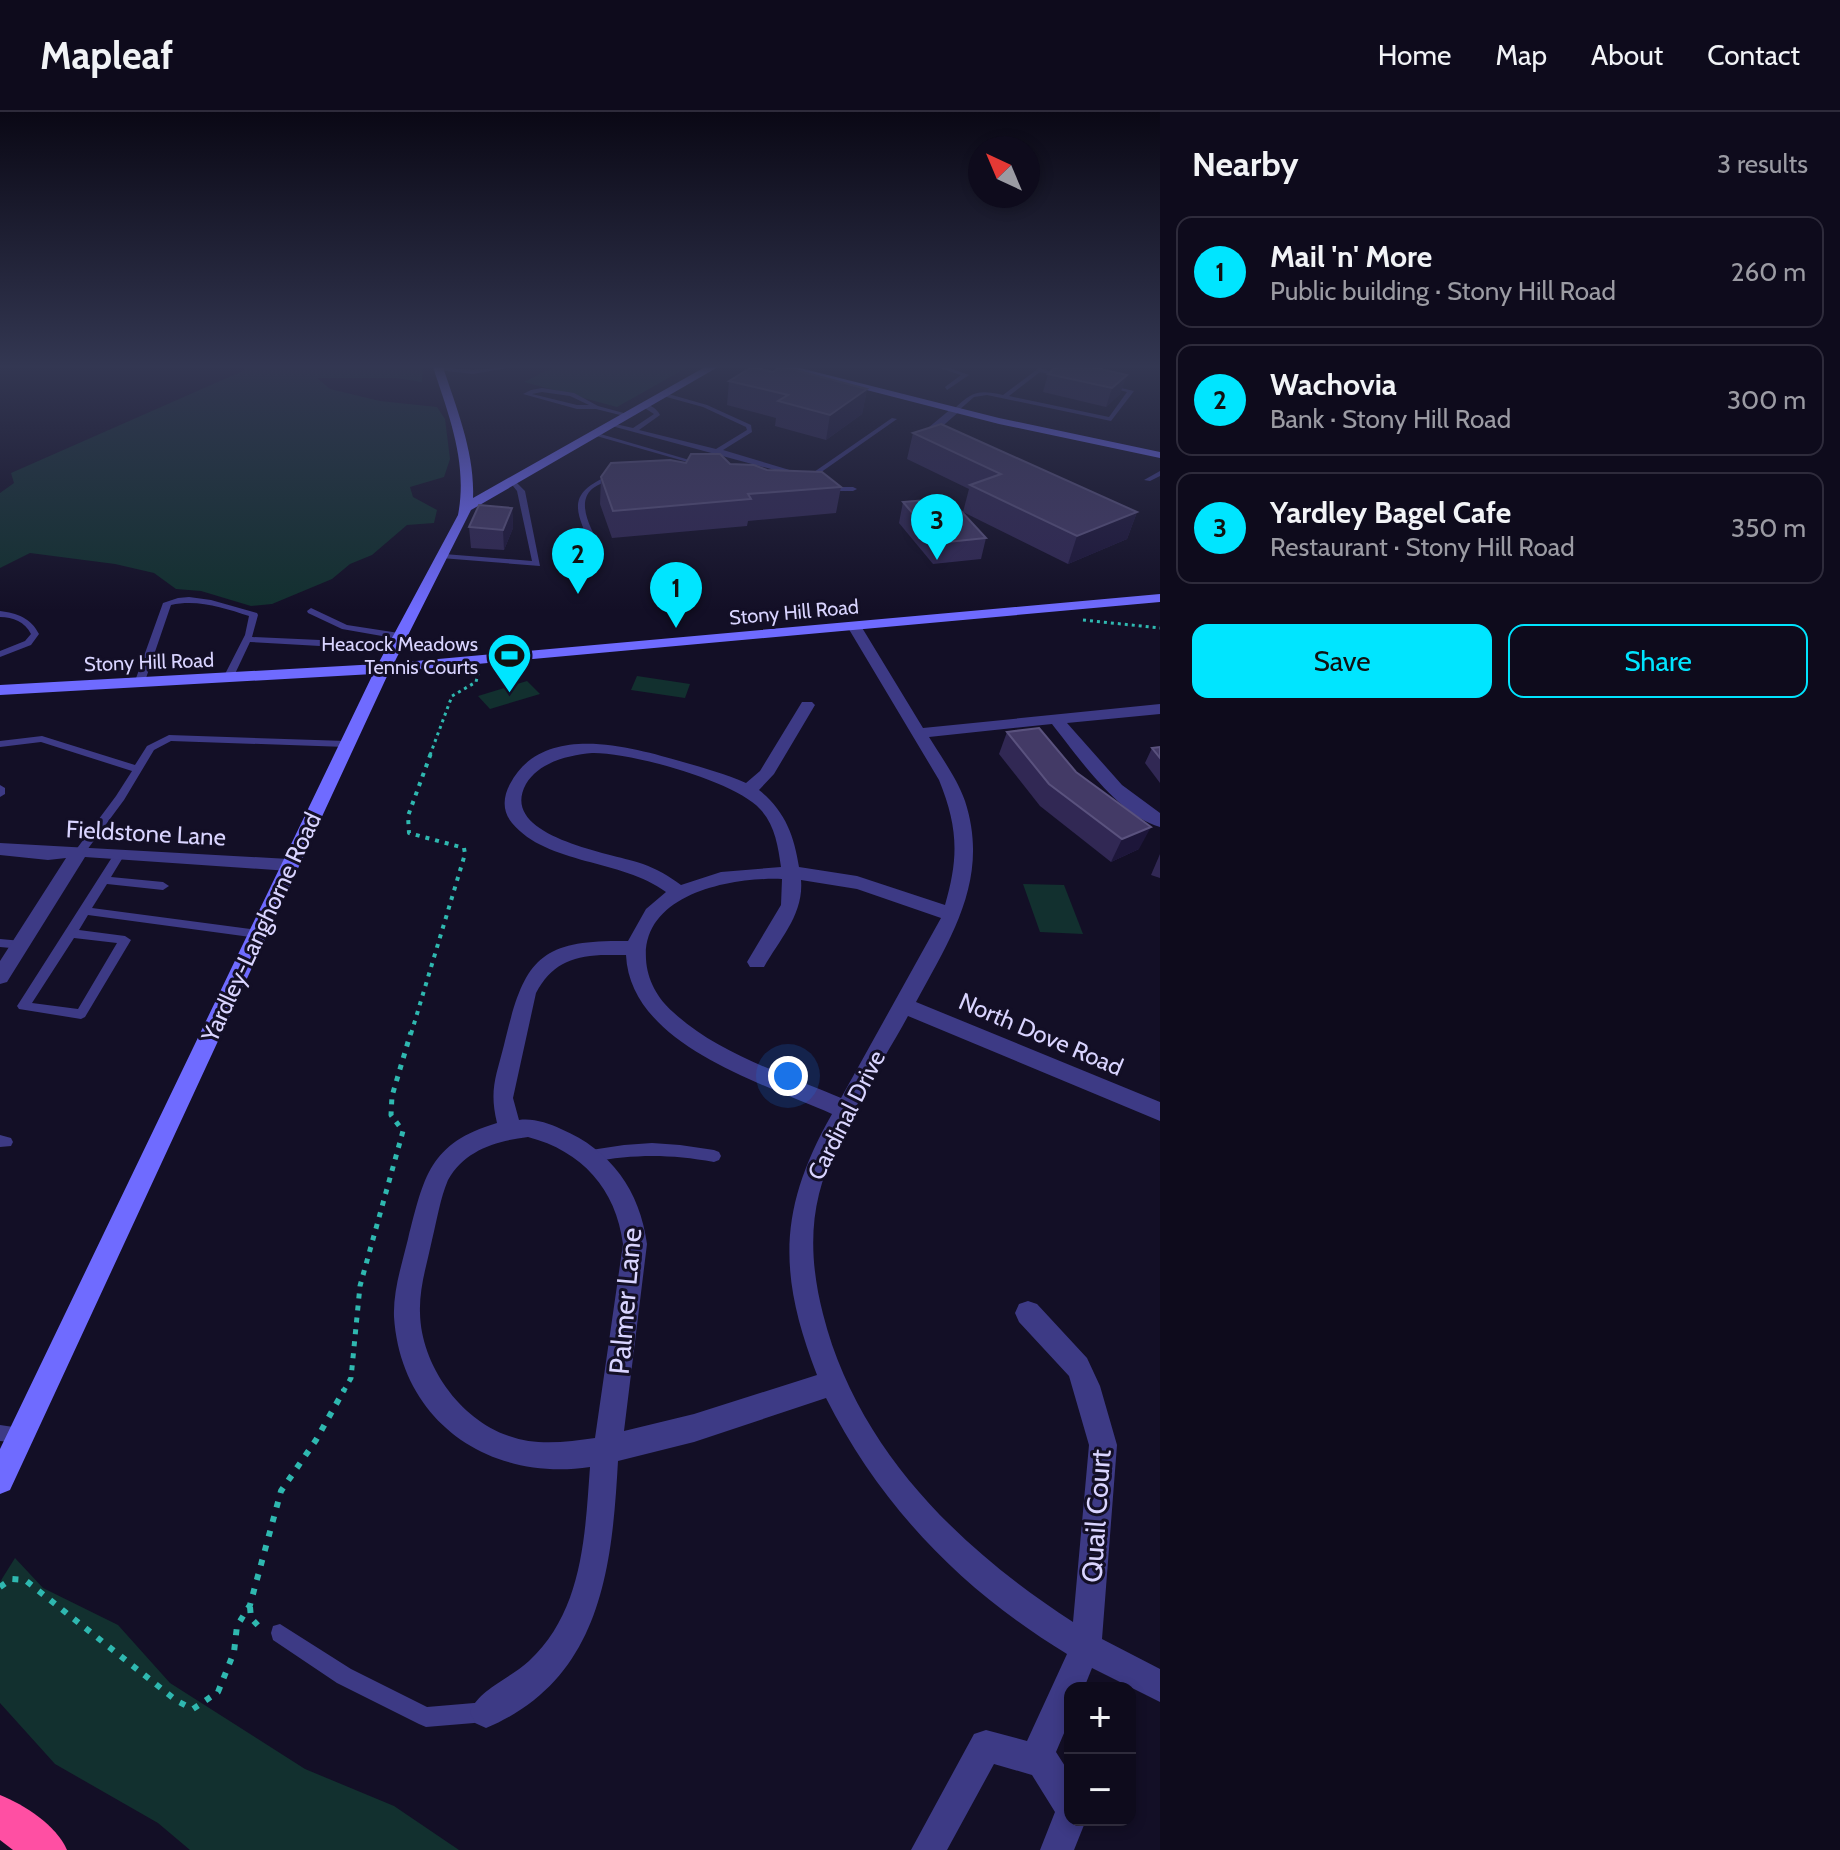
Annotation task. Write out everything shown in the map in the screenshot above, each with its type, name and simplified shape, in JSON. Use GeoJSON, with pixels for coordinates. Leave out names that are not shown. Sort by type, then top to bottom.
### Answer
{"type":"FeatureCollection","features":[{"type":"Feature","properties":{"kind":"highway"},"geometry":{"type":"LineString","coordinates":[[0,1815],[46,1850]]}},
{"type":"Feature","properties":{"kind":"main road","name":"Yardley-Langhorne Road"},"geometry":{"type":"LineString","coordinates":[[0,1480],[11,1434],[257,934],[382,668],[444,556],[467,507],[469,492],[462,448]]}},
{"type":"Feature","properties":{"kind":"main road"},"geometry":{"type":"LineString","coordinates":[[467,507],[517,486],[574,448]]}},
{"type":"Feature","properties":{"kind":"main road"},"geometry":{"type":"LineString","coordinates":[[1129,448],[1160,455]]}},
{"type":"Feature","properties":{"kind":"main road","name":"Stony Hill Road"},"geometry":{"type":"LineString","coordinates":[[1,690],[382,668],[1160,598]]}},
{"type":"Feature","properties":{"kind":"street","name":"Cardinal Drive"},"geometry":{"type":"LineString","coordinates":[[854,626],[947,780],[964,827],[963,875],[952,915],[813,1174],[803,1224],[802,1289],[833,1383],[863,1441],[882,1470],[924,1521],[1000,1591],[1086,1647],[1160,1686]]}},
{"type":"Feature","properties":{"kind":"street"},"geometry":{"type":"LineString","coordinates":[[749,790],[766,774],[807,705]]}},
{"type":"Feature","properties":{"kind":"street"},"geometry":{"type":"LineString","coordinates":[[919,733],[1160,709]]}},
{"type":"Feature","properties":{"kind":"street"},"geometry":{"type":"LineString","coordinates":[[1056,719],[1124,799],[1160,821]]}},
{"type":"Feature","properties":{"kind":"street"},"geometry":{"type":"LineString","coordinates":[[679,893],[647,872],[545,839],[525,828],[513,811],[520,779],[537,764],[553,757],[600,748],[639,755],[732,782],[749,790],[779,820],[786,838],[792,901],[757,962]]}},
{"type":"Feature","properties":{"kind":"street","name":"Fieldstone Lane"},"geometry":{"type":"LineString","coordinates":[[0,849],[48,854],[80,851],[289,865]]}},
{"type":"Feature","properties":{"kind":"street"},"geometry":{"type":"LineString","coordinates":[[0,977],[80,851]]}},
{"type":"Feature","properties":{"kind":"street"},"geometry":{"type":"LineString","coordinates":[[845,1110],[728,1056],[672,1024],[643,987],[634,961],[634,948],[649,919],[679,893],[729,877],[790,873],[849,881],[952,915]]}},
{"type":"Feature","properties":{"kind":"street"},"geometry":{"type":"LineString","coordinates":[[510,1129],[502,1098],[532,979],[557,956],[582,948],[634,948]]}},
{"type":"Feature","properties":{"kind":"street","name":"North Dove Road"},"geometry":{"type":"LineString","coordinates":[[903,1005],[1160,1112]]}},
{"type":"Feature","properties":{"kind":"street","name":"Palmer Lane"},"geometry":{"type":"LineString","coordinates":[[605,1450],[616,1403],[634,1228],[628,1205],[591,1156],[549,1132],[510,1129],[464,1147],[451,1157],[439,1174],[432,1189],[412,1275],[407,1312],[410,1339],[419,1368],[436,1397],[455,1417],[508,1450],[537,1455],[580,1455],[605,1450],[694,1428],[833,1383]]}},
{"type":"Feature","properties":{"kind":"street","name":"Quail Court"},"geometry":{"type":"LineString","coordinates":[[1028,1313],[1078,1367],[1100,1425],[1103,1445],[1086,1647],[1038,1754]]}},
{"type":"Feature","properties":{"kind":"street"},"geometry":{"type":"LineString","coordinates":[[486,1712],[520,1689],[548,1663],[573,1629],[594,1559],[605,1450]]}},
{"type":"Feature","properties":{"kind":"street"},"geometry":{"type":"LineString","coordinates":[[928,1850],[986,1746],[1035,1759],[1038,1754],[1064,1795]]}},
{"type":"Feature","properties":{"kind":"street"},"geometry":{"type":"LineString","coordinates":[[1057,1850],[1067,1826]]}},
{"type":"Feature","properties":{"kind":"lane"},"geometry":{"type":"LineString","coordinates":[[644,448],[715,468]]}},
{"type":"Feature","properties":{"kind":"lane"},"geometry":{"type":"LineString","coordinates":[[705,448],[793,473],[815,474],[852,448]]}},
{"type":"Feature","properties":{"kind":"lane"},"geometry":{"type":"LineString","coordinates":[[717,451],[722,448]]}},
{"type":"Feature","properties":{"kind":"lane"},"geometry":{"type":"LineString","coordinates":[[661,460],[671,456]]}},
{"type":"Feature","properties":{"kind":"lane"},"geometry":{"type":"LineString","coordinates":[[597,548],[584,523],[581,501],[589,488],[623,473]]}},
{"type":"Feature","properties":{"kind":"lane"},"geometry":{"type":"LineString","coordinates":[[1148,480],[1160,473]]}},
{"type":"Feature","properties":{"kind":"lane"},"geometry":{"type":"LineString","coordinates":[[444,556],[537,564],[517,486]]}},
{"type":"Feature","properties":{"kind":"lane"},"geometry":{"type":"LineString","coordinates":[[814,489],[853,489]]}},
{"type":"Feature","properties":{"kind":"lane"},"geometry":{"type":"LineString","coordinates":[[140,681],[167,603],[178,599],[198,600],[254,615],[247,639],[228,678]]}},
{"type":"Feature","properties":{"kind":"lane"},"geometry":{"type":"LineString","coordinates":[[311,611],[345,627],[399,636]]}},
{"type":"Feature","properties":{"kind":"lane"},"geometry":{"type":"LineString","coordinates":[[0,614],[13,615],[33,627],[35,634],[28,643],[0,654]]}},
{"type":"Feature","properties":{"kind":"lane"},"geometry":{"type":"LineString","coordinates":[[247,639],[320,643]]}},
{"type":"Feature","properties":{"kind":"lane"},"geometry":{"type":"LineString","coordinates":[[80,851],[120,798],[150,748],[169,738],[346,744]]}},
{"type":"Feature","properties":{"kind":"lane"},"geometry":{"type":"LineString","coordinates":[[0,744],[42,739],[137,769]]}},
{"type":"Feature","properties":{"kind":"lane"},"geometry":{"type":"LineString","coordinates":[[71,933],[125,940],[81,1014],[23,1006],[120,854]]}},
{"type":"Feature","properties":{"kind":"lane"},"geometry":{"type":"LineString","coordinates":[[103,880],[163,886]]}},
{"type":"Feature","properties":{"kind":"lane"},"geometry":{"type":"LineString","coordinates":[[84,911],[257,934]]}},
{"type":"Feature","properties":{"kind":"lane"},"geometry":{"type":"LineString","coordinates":[[0,943],[22,945]]}},
{"type":"Feature","properties":{"kind":"lane"},"geometry":{"type":"LineString","coordinates":[[591,1156],[665,1146],[714,1156]]}},
{"type":"Feature","properties":{"kind":"lane"},"geometry":{"type":"LineString","coordinates":[[280,1633],[344,1676],[426,1717],[486,1712]]}},
{"type":"Feature","properties":{"kind":"path"},"geometry":{"type":"LineString","coordinates":[[0,1587],[11,1579],[25,1580],[177,1701],[193,1709],[218,1692],[234,1652],[237,1626],[250,1605],[281,1491],[316,1440],[351,1378],[360,1286],[403,1131],[391,1115],[392,1096],[465,854],[464,848],[409,833],[408,816],[452,696],[476,682],[478,673]]}},
{"type":"Feature","properties":{"kind":"path"},"geometry":{"type":"LineString","coordinates":[[250,1605],[251,1618],[263,1630],[280,1633]]}},
{"type":"Feature","properties":{"kind":"green space"},"geometry":{"type":"Polygon","coordinates":[[[68,448],[449,448],[450,459],[444,477],[410,487],[413,497],[437,510],[434,523],[407,525],[372,555],[350,564],[332,579],[272,604],[251,606],[201,591],[176,589],[154,573],[115,564],[30,553],[0,568],[0,493],[14,483],[11,473],[68,448]]]}},
{"type":"Feature","properties":{"kind":"green space"},"geometry":{"type":"Polygon","coordinates":[[[637,676],[690,684],[685,698],[631,690],[637,676]]]}},
{"type":"Feature","properties":{"kind":"green space","name":"Heacock Meadows Tennis Courts"},"geometry":{"type":"Polygon","coordinates":[[[527,681],[540,694],[490,709],[478,696],[527,681]]]}},
{"type":"Feature","properties":{"kind":"green space"},"geometry":{"type":"Polygon","coordinates":[[[1023,884],[1064,885],[1083,934],[1040,932],[1023,884]]]}},
{"type":"Feature","properties":{"kind":"green space"},"geometry":{"type":"Polygon","coordinates":[[[15,1558],[43,1588],[118,1625],[170,1683],[305,1769],[394,1806],[459,1850],[190,1850],[158,1823],[55,1764],[0,1703],[0,1582],[15,1558]]]}},
{"type":"Feature","properties":{"kind":"building"},"geometry":{"type":"Polygon","coordinates":[[[945,448],[995,448],[1137,512],[1077,536],[970,485],[1001,474],[945,448]]]}},
{"type":"Feature","properties":{"kind":"building"},"geometry":{"type":"Polygon","coordinates":[[[691,454],[720,454],[730,464],[754,465],[767,470],[822,472],[841,487],[748,494],[751,499],[613,511],[601,477],[611,463],[670,460],[686,463],[691,454]]]}},
{"type":"Feature","properties":{"kind":"building"},"geometry":{"type":"Polygon","coordinates":[[[949,498],[986,538],[938,543],[903,502],[949,498]]]}},
{"type":"Feature","properties":{"kind":"building"},"geometry":{"type":"Polygon","coordinates":[[[479,505],[512,508],[503,530],[469,527],[479,505]]]}},
{"type":"Feature","properties":{"kind":"building"},"geometry":{"type":"Polygon","coordinates":[[[1039,728],[1076,772],[1151,827],[1122,839],[1049,784],[1007,732],[1039,728]]]}},
{"type":"Feature","properties":{"kind":"building"},"geometry":{"type":"Polygon","coordinates":[[[1160,747],[1160,758],[1152,748],[1160,747]]]}},
{"type":"Feature","properties":{"kind":"place","name":"Yardley Bagel Cafe"},"geometry":{"type":"Point","coordinates":[937,560]}},
{"type":"Feature","properties":{"kind":"place","name":"Wachovia"},"geometry":{"type":"Point","coordinates":[578,594]}},
{"type":"Feature","properties":{"kind":"place","name":"Mail 'n' More"},"geometry":{"type":"Point","coordinates":[676,628]}},
{"type":"Feature","properties":{"kind":"place","name":"Heacock Meadows Tennis Courts"},"geometry":{"type":"Point","coordinates":[509,695]}}]}
